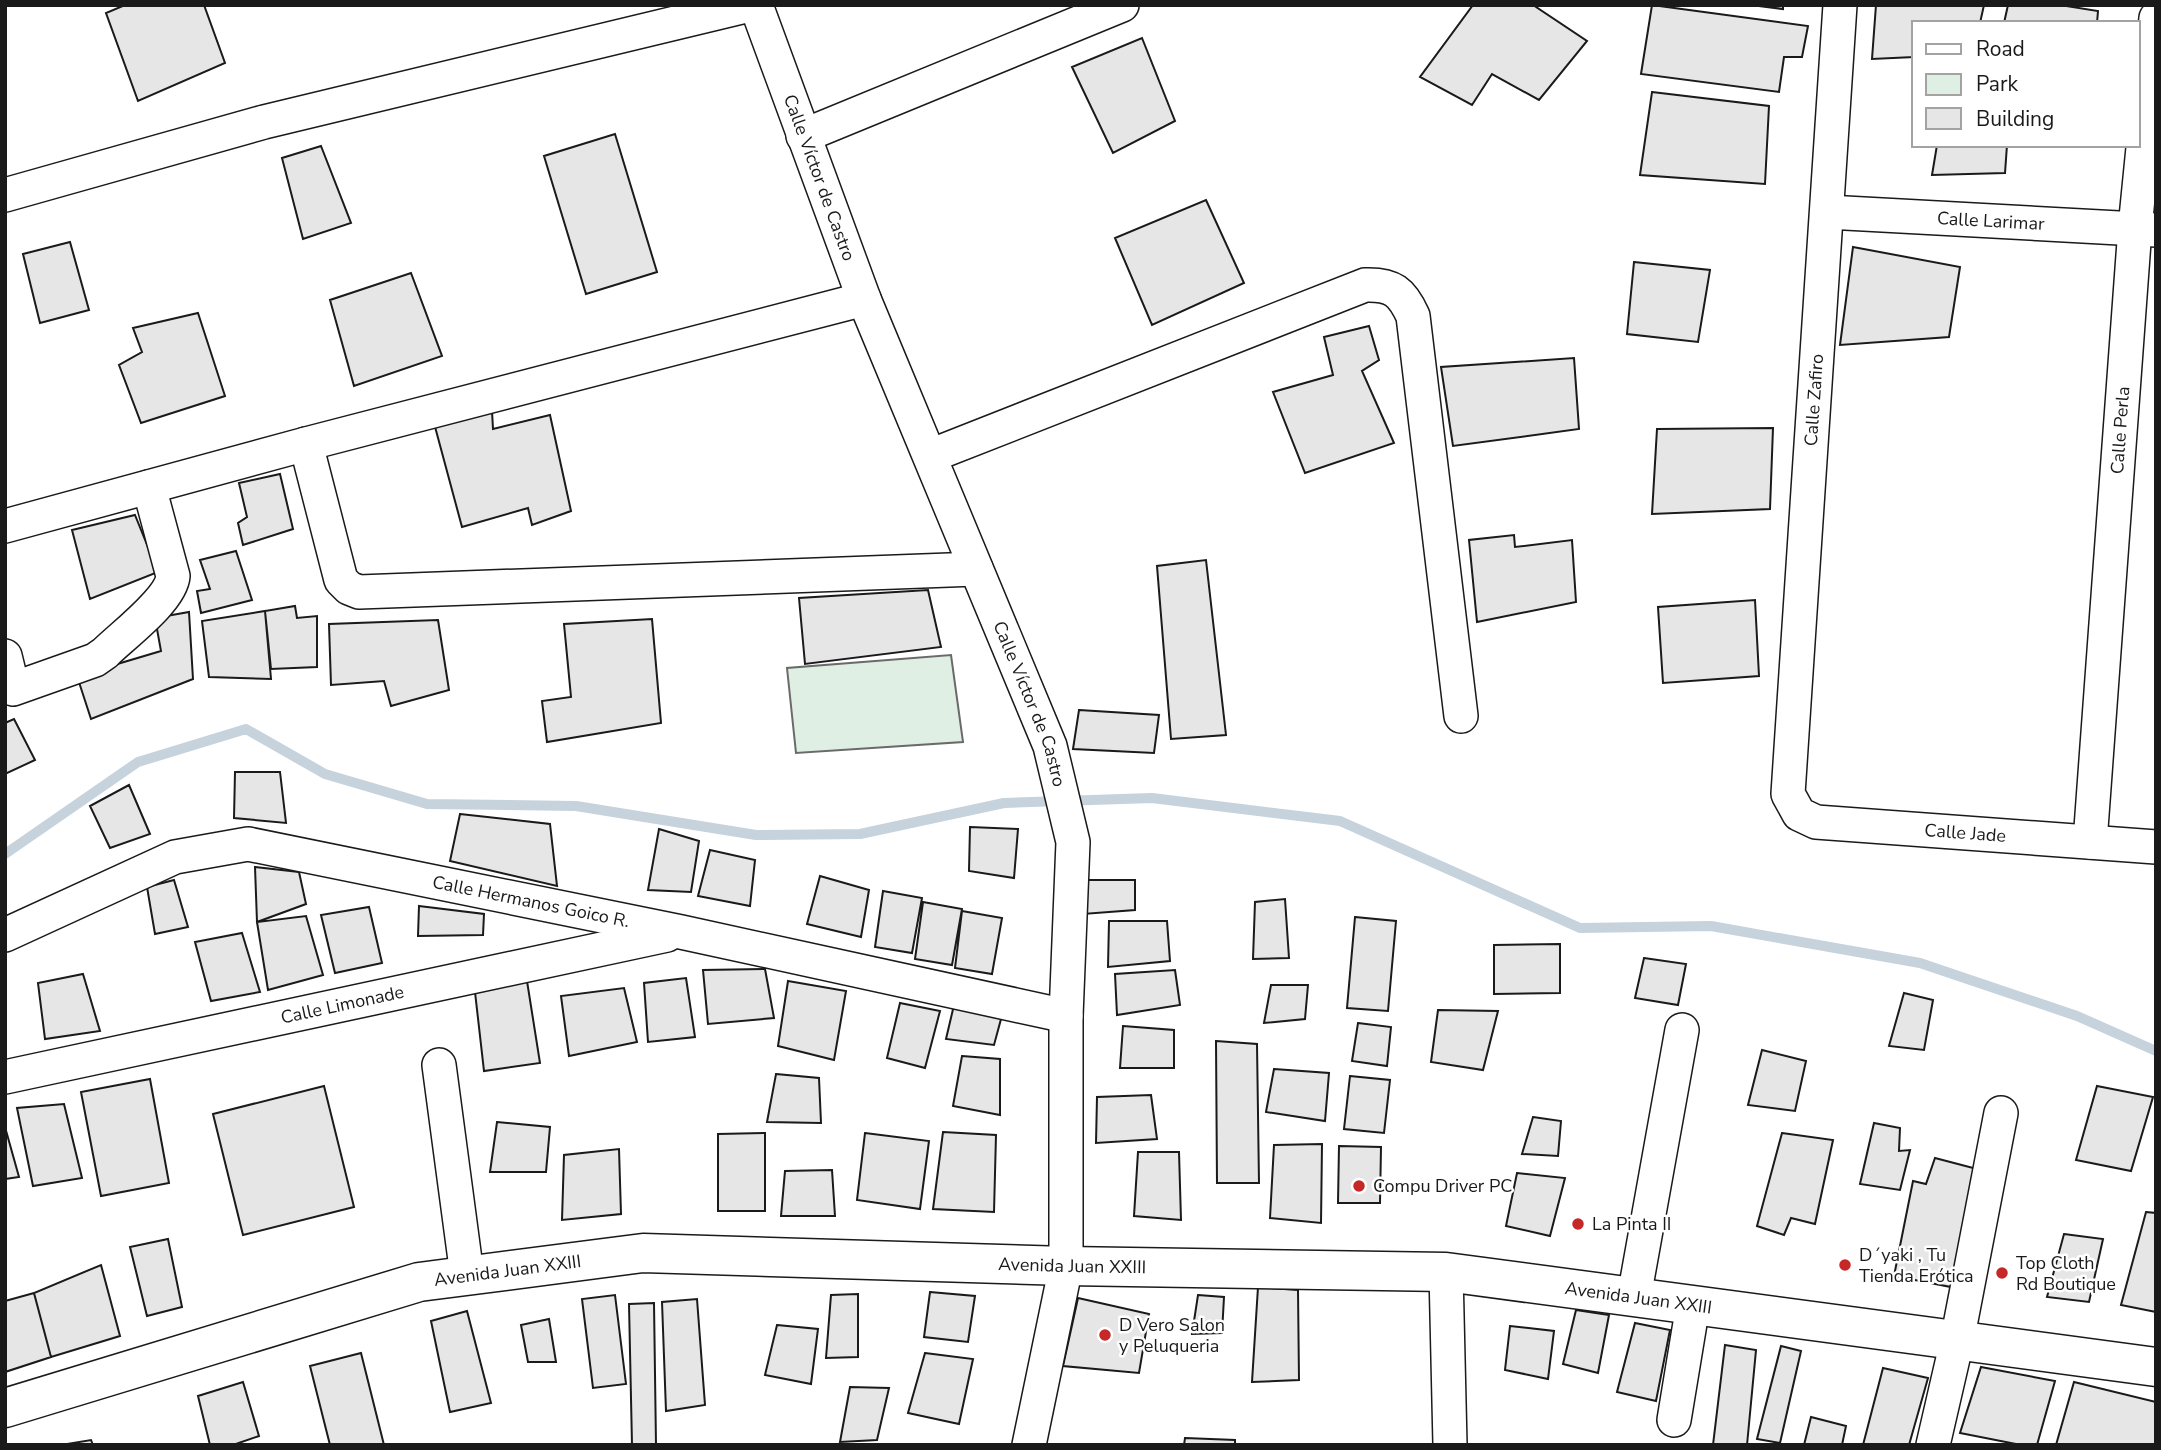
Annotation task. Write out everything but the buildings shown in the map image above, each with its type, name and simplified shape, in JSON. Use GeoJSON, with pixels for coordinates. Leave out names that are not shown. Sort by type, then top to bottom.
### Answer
{"type":"FeatureCollection","features":[{"type":"Feature","properties":{"kind":"main road","name":"Avenida Juan XXIII"},"geometry":{"type":"LineString","coordinates":[[5,1408],[419,1282],[643,1253],[1066,1266],[1446,1272],[2156,1367]]}},
{"type":"Feature","properties":{"kind":"street","name":"Calle Víctor de Castro"},"geometry":{"type":"LineString","coordinates":[[753,5],[864,299],[1050,747],[1073,842],[1066,1016],[1066,1266],[1029,1445]]}},
{"type":"Feature","properties":{"kind":"street"},"geometry":{"type":"LineString","coordinates":[[5,195],[264,122],[753,5]]}},
{"type":"Feature","properties":{"kind":"street"},"geometry":{"type":"LineString","coordinates":[[803,136],[1122,5]]}},
{"type":"Feature","properties":{"kind":"street","name":"Calle Zafiro"},"geometry":{"type":"LineString","coordinates":[[1788,794],[1840,5]]}},
{"type":"Feature","properties":{"kind":"street","name":"Calle Perla"},"geometry":{"type":"LineString","coordinates":[[2090,842],[2146,229],[2156,18]]}},
{"type":"Feature","properties":{"kind":"street","name":"Calle Larimar"},"geometry":{"type":"LineString","coordinates":[[1826,212],[2146,229]]}},
{"type":"Feature","properties":{"kind":"street"},"geometry":{"type":"LineString","coordinates":[[929,456],[1365,285],[1393,289],[1406,299],[1413,316],[1461,716]]}},
{"type":"Feature","properties":{"kind":"street"},"geometry":{"type":"LineString","coordinates":[[5,526],[306,444],[864,299]]}},
{"type":"Feature","properties":{"kind":"street"},"geometry":{"type":"LineString","coordinates":[[306,444],[341,580],[349,588],[359,592],[976,569]]}},
{"type":"Feature","properties":{"kind":"street"},"geometry":{"type":"LineString","coordinates":[[5,656],[13,689],[95,660],[163,597],[172,585],[173,576],[149,487]]}},
{"type":"Feature","properties":{"kind":"street","name":"Calle Jade"},"geometry":{"type":"LineString","coordinates":[[1788,794],[1799,814],[1816,822],[2156,847]]}},
{"type":"Feature","properties":{"kind":"street","name":"Calle Hermanos Goico R."},"geometry":{"type":"LineString","coordinates":[[5,935],[175,857],[248,844],[681,932],[1066,1016]]}},
{"type":"Feature","properties":{"kind":"street","name":"Calle Limonade"},"geometry":{"type":"LineString","coordinates":[[5,1077],[681,932]]}},
{"type":"Feature","properties":{"kind":"street"},"geometry":{"type":"LineString","coordinates":[[1634,1297],[1682,1030]]}},
{"type":"Feature","properties":{"kind":"street"},"geometry":{"type":"LineString","coordinates":[[439,1065],[467,1275]]}},
{"type":"Feature","properties":{"kind":"street"},"geometry":{"type":"LineString","coordinates":[[1933,1445],[1957,1341],[2001,1113]]}},
{"type":"Feature","properties":{"kind":"street"},"geometry":{"type":"LineString","coordinates":[[1446,1272],[1450,1445]]}},
{"type":"Feature","properties":{"kind":"street"},"geometry":{"type":"LineString","coordinates":[[1674,1420],[1693,1305]]}},
{"type":"Feature","properties":{"kind":"green space"},"geometry":{"type":"Polygon","coordinates":[[[951,655],[963,742],[796,753],[787,668],[951,655]]]}},
{"type":"Feature","properties":{"kind":"waterway"},"geometry":{"type":"LineString","coordinates":[[5,854],[138,762],[246,729],[325,774],[427,804],[576,806],[756,835],[860,834],[1004,803],[1152,798],[1340,821],[1580,928],[1711,926],[1920,963],[2077,1016],[2156,1051]]}},
{"type":"Feature","properties":{"kind":"place","name":"Compu Driver PC"},"geometry":{"type":"Point","coordinates":[1359,1186]}},
{"type":"Feature","properties":{"kind":"place","name":"La Pinta II"},"geometry":{"type":"Point","coordinates":[1578,1224]}},
{"type":"Feature","properties":{"kind":"place","name":"D´yaki , Tu Tienda Erótica"},"geometry":{"type":"Point","coordinates":[1845,1265]}},
{"type":"Feature","properties":{"kind":"place","name":"Top Cloth Rd Boutique"},"geometry":{"type":"Point","coordinates":[2002,1273]}},
{"type":"Feature","properties":{"kind":"place","name":"D Vero Salon y Peluqueria"},"geometry":{"type":"Point","coordinates":[1105,1335]}}]}
